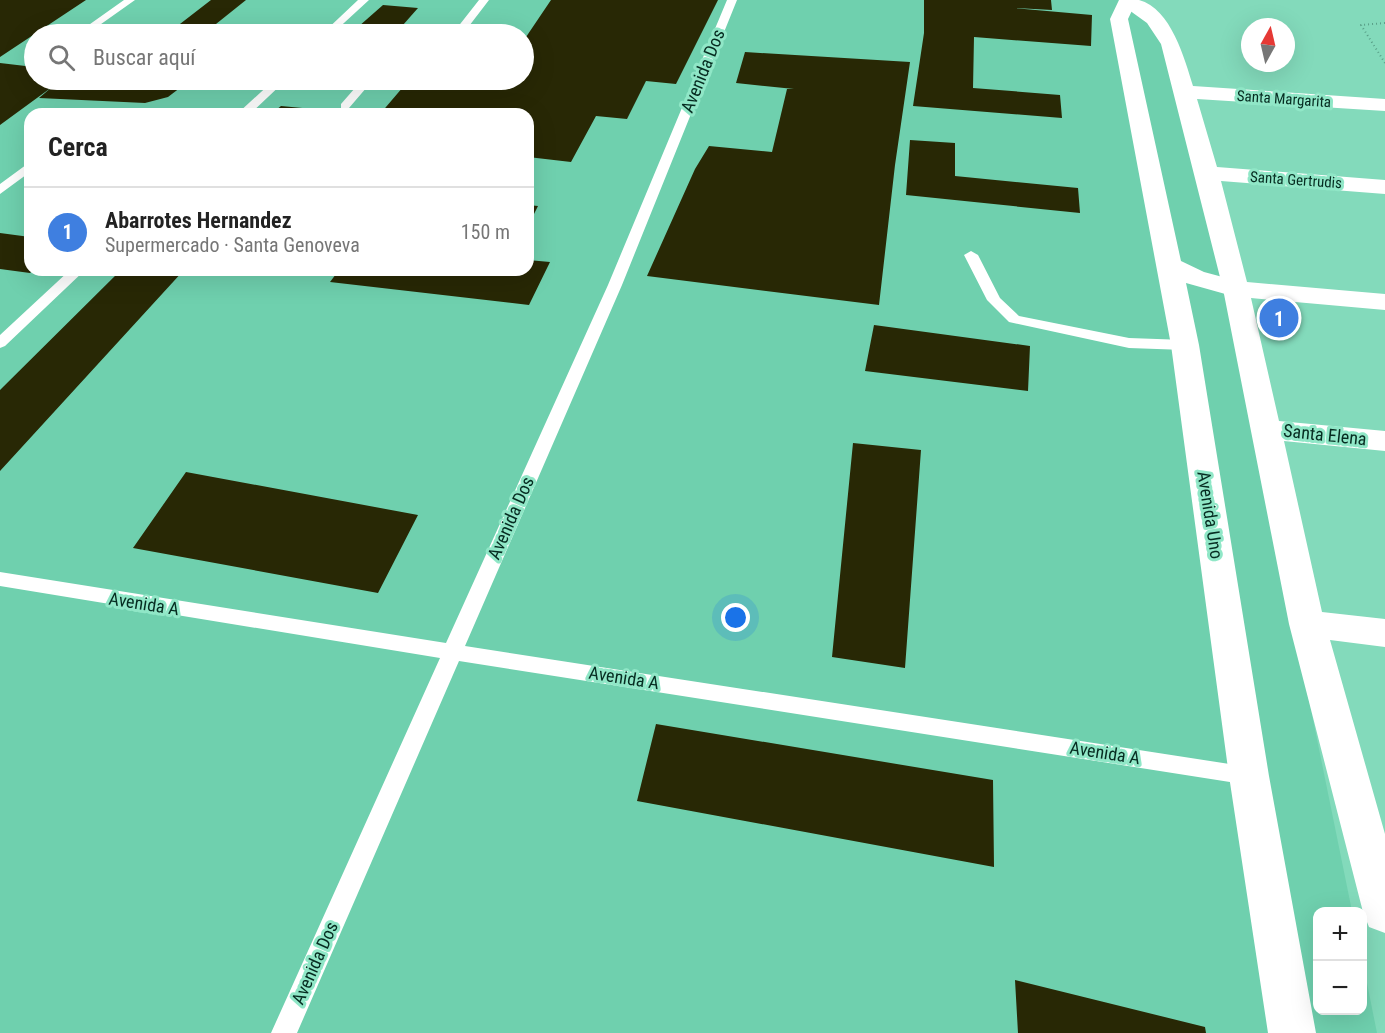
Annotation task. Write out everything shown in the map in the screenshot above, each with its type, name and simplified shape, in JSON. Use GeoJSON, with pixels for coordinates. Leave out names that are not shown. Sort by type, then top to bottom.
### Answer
{"type":"FeatureCollection","features":[{"type":"Feature","properties":{"kind":"street","name":"Avenida Uno"},"geometry":{"type":"LineString","coordinates":[[1292,1033],[1249,776],[1182,329],[1119,19],[1128,0],[1147,11],[1160,24],[1171,44],[1208,173],[1236,289],[1307,624],[1383,894]]}},
{"type":"Feature","properties":{"kind":"street","name":"Santa Margarita"},"geometry":{"type":"LineString","coordinates":[[1183,92],[1385,105]]}},
{"type":"Feature","properties":{"kind":"street","name":"Santa Gertrudis"},"geometry":{"type":"LineString","coordinates":[[1208,173],[1385,187]]}},
{"type":"Feature","properties":{"kind":"street"},"geometry":{"type":"LineString","coordinates":[[1169,265],[1195,278],[1236,289],[1385,302]]}},
{"type":"Feature","properties":{"kind":"street"},"geometry":{"type":"LineString","coordinates":[[1182,329],[1193,297],[1236,289]]}},
{"type":"Feature","properties":{"kind":"street","name":"Santa Elena"},"geometry":{"type":"LineString","coordinates":[[1266,429],[1385,441]]}},
{"type":"Feature","properties":{"kind":"street"},"geometry":{"type":"LineString","coordinates":[[1307,624],[1385,633]]}},
{"type":"Feature","properties":{"kind":"lane"},"geometry":{"type":"LineString","coordinates":[[95,24],[130,0]]}},
{"type":"Feature","properties":{"kind":"lane"},"geometry":{"type":"LineString","coordinates":[[338,24],[364,0]]}},
{"type":"Feature","properties":{"kind":"lane"},"geometry":{"type":"LineString","coordinates":[[465,24],[484,0]]}},
{"type":"Feature","properties":{"kind":"lane","name":"Avenida Dos"},"geometry":{"type":"LineString","coordinates":[[284,1033],[451,651],[615,285],[732,0]]}},
{"type":"Feature","properties":{"kind":"lane"},"geometry":{"type":"LineString","coordinates":[[249,108],[268,90]]}},
{"type":"Feature","properties":{"kind":"lane"},"geometry":{"type":"LineString","coordinates":[[345,106],[359,90]]}},
{"type":"Feature","properties":{"kind":"lane"},"geometry":{"type":"LineString","coordinates":[[0,190],[24,171]]}},
{"type":"Feature","properties":{"kind":"lane"},"geometry":{"type":"LineString","coordinates":[[970,255],[994,300],[1014,319],[1129,343],[1182,329]]}},
{"type":"Feature","properties":{"kind":"lane"},"geometry":{"type":"LineString","coordinates":[[0,344],[72,276]]}},
{"type":"Feature","properties":{"kind":"lane","name":"Avenida A"},"geometry":{"type":"LineString","coordinates":[[0,579],[101,597],[1249,776]]}},
{"type":"Feature","properties":{"kind":"path"},"geometry":{"type":"LineString","coordinates":[[1385,23],[1360,25],[1385,63]]}},
{"type":"Feature","properties":{"kind":"shaded area"},"geometry":{"type":"Polygon","coordinates":[[[0,0],[1136,0],[1182,76],[1351,907],[1313,907],[1313,1015],[1367,1015],[1367,983],[1377,1033],[0,1033],[0,0]]]}},
{"type":"Feature","properties":{"kind":"building"},"geometry":{"type":"Polygon","coordinates":[[[0,0],[86,0],[50,24],[24,24],[24,41],[0,57],[0,0]]]}},
{"type":"Feature","properties":{"kind":"building"},"geometry":{"type":"Polygon","coordinates":[[[211,0],[246,0],[216,24],[180,24],[211,0]]]}},
{"type":"Feature","properties":{"kind":"building"},"geometry":{"type":"Polygon","coordinates":[[[551,0],[718,0],[676,84],[646,81],[627,119],[596,116],[571,162],[534,158],[534,108],[385,108],[400,90],[534,90],[534,25],[551,0]]]}},
{"type":"Feature","properties":{"kind":"building"},"geometry":{"type":"Polygon","coordinates":[[[924,0],[1051,0],[1052,10],[1014,8],[1092,15],[1091,46],[974,37],[973,88],[1060,95],[1062,118],[913,106],[924,33],[924,0]]]}},
{"type":"Feature","properties":{"kind":"building"},"geometry":{"type":"Polygon","coordinates":[[[383,5],[418,8],[404,24],[361,24],[383,5]]]}},
{"type":"Feature","properties":{"kind":"building"},"geometry":{"type":"Polygon","coordinates":[[[745,52],[910,62],[895,165],[879,305],[647,276],[695,169],[709,146],[772,152],[787,89],[794,89],[736,83],[745,52]]]}},
{"type":"Feature","properties":{"kind":"building"},"geometry":{"type":"Polygon","coordinates":[[[0,63],[24,66],[24,90],[48,90],[0,125],[0,63]]]}},
{"type":"Feature","properties":{"kind":"building"},"geometry":{"type":"Polygon","coordinates":[[[48,90],[177,90],[168,97],[145,103],[39,98],[48,90]]]}},
{"type":"Feature","properties":{"kind":"building"},"geometry":{"type":"Polygon","coordinates":[[[281,106],[302,108],[278,108],[281,106]]]}},
{"type":"Feature","properties":{"kind":"building"},"geometry":{"type":"Polygon","coordinates":[[[910,140],[955,143],[955,176],[1078,188],[1080,213],[906,195],[910,140]]]}},
{"type":"Feature","properties":{"kind":"building"},"geometry":{"type":"Polygon","coordinates":[[[0,233],[24,236],[24,272],[0,269],[0,233]]]}},
{"type":"Feature","properties":{"kind":"building"},"geometry":{"type":"Polygon","coordinates":[[[534,261],[550,262],[529,305],[330,282],[334,276],[534,276],[534,261]]]}},
{"type":"Feature","properties":{"kind":"building"},"geometry":{"type":"Polygon","coordinates":[[[115,276],[179,276],[0,471],[0,390],[115,276]]]}},
{"type":"Feature","properties":{"kind":"building"},"geometry":{"type":"Polygon","coordinates":[[[874,325],[1030,346],[1028,391],[865,371],[874,325]]]}},
{"type":"Feature","properties":{"kind":"building"},"geometry":{"type":"Polygon","coordinates":[[[853,443],[921,450],[905,668],[832,657],[853,443]]]}},
{"type":"Feature","properties":{"kind":"building"},"geometry":{"type":"Polygon","coordinates":[[[186,472],[418,515],[378,593],[133,548],[186,472]]]}},
{"type":"Feature","properties":{"kind":"building"},"geometry":{"type":"Polygon","coordinates":[[[656,724],[993,780],[994,867],[637,801],[656,724]]]}},
{"type":"Feature","properties":{"kind":"building"},"geometry":{"type":"Polygon","coordinates":[[[1015,980],[1205,1027],[1206,1033],[1018,1033],[1015,980]]]}},
{"type":"Feature","properties":{"kind":"place","name":"Abarrotes Hernandez"},"geometry":{"type":"Point","coordinates":[1279,318]}}]}
